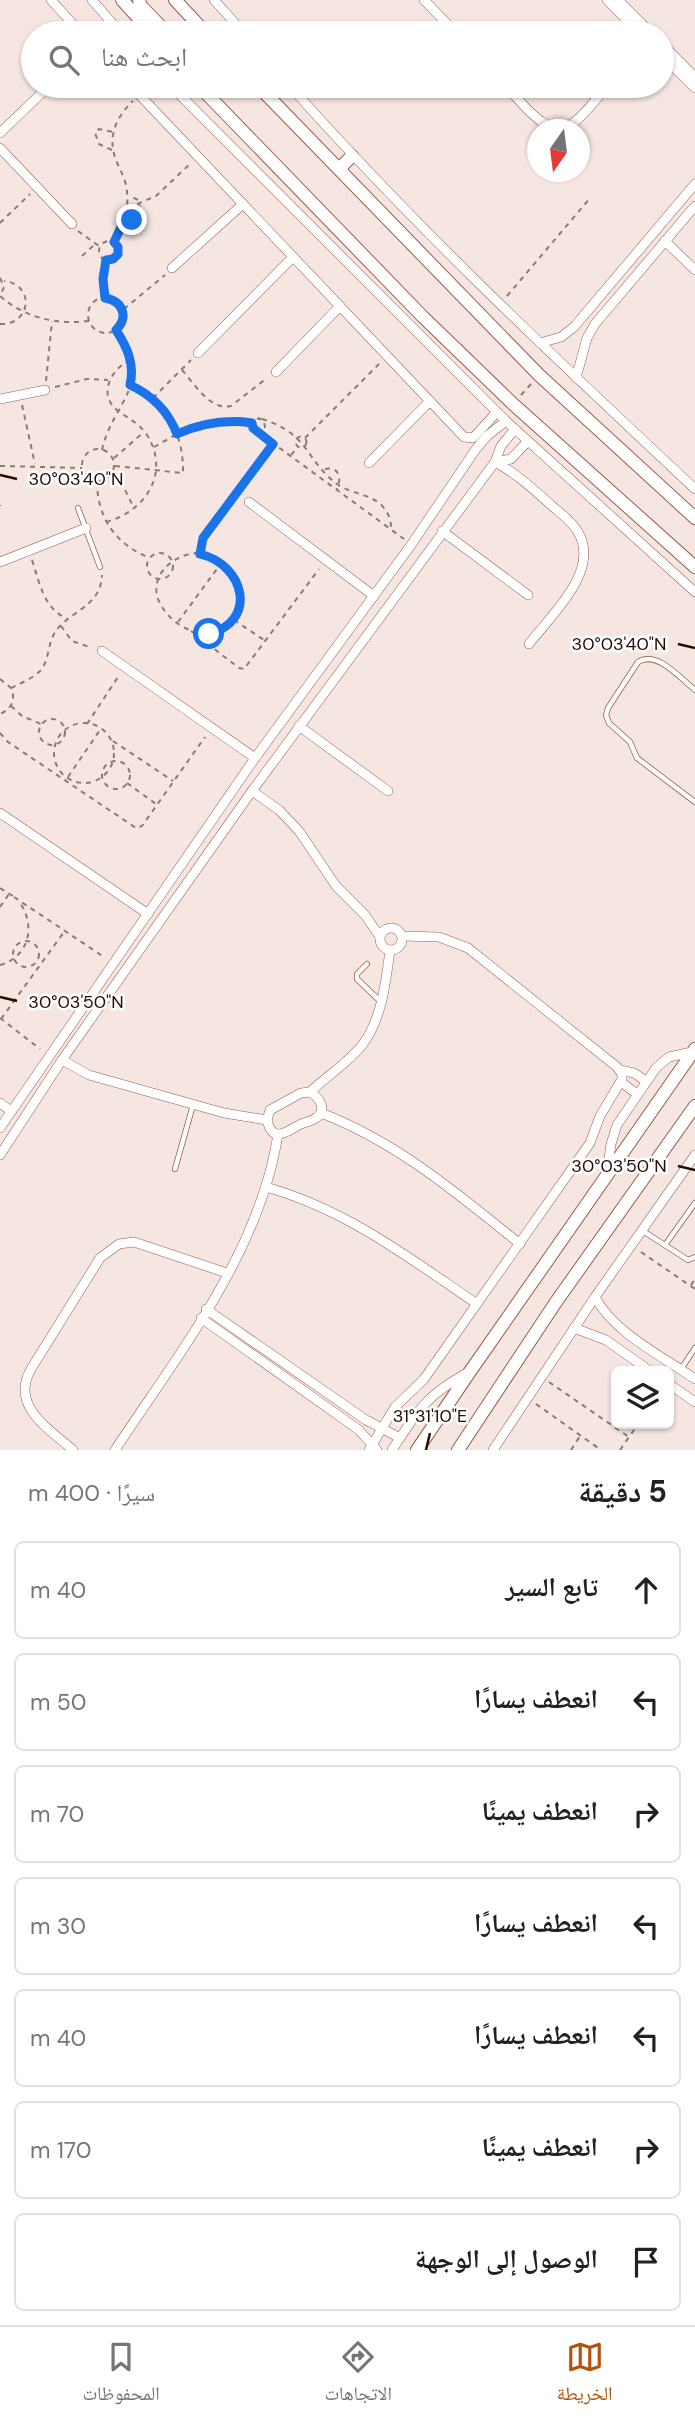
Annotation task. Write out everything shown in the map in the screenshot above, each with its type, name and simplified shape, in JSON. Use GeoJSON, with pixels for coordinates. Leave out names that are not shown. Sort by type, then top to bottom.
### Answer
{"type":"FeatureCollection","features":[{"type":"Feature","properties":{"kind":"main road"},"geometry":{"type":"LineString","coordinates":[[122,0],[141,21]]}},
{"type":"Feature","properties":{"kind":"main road"},"geometry":{"type":"LineString","coordinates":[[139,0],[141,6],[155,21]]}},
{"type":"Feature","properties":{"kind":"main road"},"geometry":{"type":"LineString","coordinates":[[173,0],[195,21]]}},
{"type":"Feature","properties":{"kind":"main road"},"geometry":{"type":"LineString","coordinates":[[210,98],[422,316],[513,404],[695,567]]}},
{"type":"Feature","properties":{"kind":"main road"},"geometry":{"type":"LineString","coordinates":[[218,98],[232,121]]}},
{"type":"Feature","properties":{"kind":"main road"},"geometry":{"type":"LineString","coordinates":[[270,98],[539,375],[695,518]]}},
{"type":"Feature","properties":{"kind":"main road"},"geometry":{"type":"LineString","coordinates":[[339,169],[352,156]]}},
{"type":"Feature","properties":{"kind":"main road"},"geometry":{"type":"LineString","coordinates":[[412,327],[422,316]]}},
{"type":"Feature","properties":{"kind":"main road"},"geometry":{"type":"LineString","coordinates":[[417,1450],[694,1051]]}},
{"type":"Feature","properties":{"kind":"main road"},"geometry":{"type":"LineString","coordinates":[[458,1450],[556,1302],[695,1106]]}},
{"type":"Feature","properties":{"kind":"street"},"geometry":{"type":"LineString","coordinates":[[51,0],[70,21]]}},
{"type":"Feature","properties":{"kind":"street"},"geometry":{"type":"LineString","coordinates":[[92,0],[110,21]]}},
{"type":"Feature","properties":{"kind":"street"},"geometry":{"type":"LineString","coordinates":[[214,0],[233,21]]}},
{"type":"Feature","properties":{"kind":"street"},"geometry":{"type":"LineString","coordinates":[[424,0],[444,21]]}},
{"type":"Feature","properties":{"kind":"street"},"geometry":{"type":"LineString","coordinates":[[607,0],[628,21]]}},
{"type":"Feature","properties":{"kind":"street"},"geometry":{"type":"LineString","coordinates":[[618,0],[639,21]]}},
{"type":"Feature","properties":{"kind":"street"},"geometry":{"type":"LineString","coordinates":[[674,56],[695,77]]}},
{"type":"Feature","properties":{"kind":"street"},"geometry":{"type":"LineString","coordinates":[[674,68],[695,88]]}},
{"type":"Feature","properties":{"kind":"street"},"geometry":{"type":"LineString","coordinates":[[0,133],[36,98]]}},
{"type":"Feature","properties":{"kind":"street"},"geometry":{"type":"LineString","coordinates":[[143,98],[469,439],[473,439],[497,412]]}},
{"type":"Feature","properties":{"kind":"street"},"geometry":{"type":"LineString","coordinates":[[183,98],[506,421],[695,592]]}},
{"type":"Feature","properties":{"kind":"street"},"geometry":{"type":"LineString","coordinates":[[301,98],[352,156],[500,305],[695,489]]}},
{"type":"Feature","properties":{"kind":"street"},"geometry":{"type":"LineString","coordinates":[[518,98],[545,125],[556,128],[575,122],[597,98]]}},
{"type":"Feature","properties":{"kind":"street"},"geometry":{"type":"LineString","coordinates":[[0,148],[72,224]]}},
{"type":"Feature","properties":{"kind":"street"},"geometry":{"type":"LineString","coordinates":[[540,343],[561,337],[574,327],[695,184]]}},
{"type":"Feature","properties":{"kind":"street"},"geometry":{"type":"LineString","coordinates":[[172,268],[243,204]]}},
{"type":"Feature","properties":{"kind":"street"},"geometry":{"type":"LineString","coordinates":[[576,378],[587,338],[595,324],[695,206]]}},
{"type":"Feature","properties":{"kind":"street"},"geometry":{"type":"LineString","coordinates":[[665,241],[695,270]]}},
{"type":"Feature","properties":{"kind":"street"},"geometry":{"type":"LineString","coordinates":[[198,353],[293,257]]}},
{"type":"Feature","properties":{"kind":"street"},"geometry":{"type":"LineString","coordinates":[[276,372],[340,306]]}},
{"type":"Feature","properties":{"kind":"street"},"geometry":{"type":"LineString","coordinates":[[0,399],[45,390]]}},
{"type":"Feature","properties":{"kind":"street"},"geometry":{"type":"LineString","coordinates":[[369,463],[430,401]]}},
{"type":"Feature","properties":{"kind":"street"},"geometry":{"type":"LineString","coordinates":[[0,1128],[255,758],[411,545],[481,442],[506,421]]}},
{"type":"Feature","properties":{"kind":"street"},"geometry":{"type":"LineString","coordinates":[[0,1155],[62,1060],[252,791],[495,462],[501,446],[515,429]]}},
{"type":"Feature","properties":{"kind":"street"},"geometry":{"type":"LineString","coordinates":[[495,462],[506,462],[528,441]]}},
{"type":"Feature","properties":{"kind":"street"},"geometry":{"type":"LineString","coordinates":[[495,462],[519,476],[576,528],[584,546],[580,576],[529,644]]}},
{"type":"Feature","properties":{"kind":"street"},"geometry":{"type":"LineString","coordinates":[[249,502],[374,596]]}},
{"type":"Feature","properties":{"kind":"street"},"geometry":{"type":"LineString","coordinates":[[0,562],[86,528]]}},
{"type":"Feature","properties":{"kind":"street"},"geometry":{"type":"LineString","coordinates":[[442,531],[528,595]]}},
{"type":"Feature","properties":{"kind":"street"},"geometry":{"type":"LineString","coordinates":[[102,651],[255,758]]}},
{"type":"Feature","properties":{"kind":"street"},"geometry":{"type":"LineString","coordinates":[[299,726],[388,791]]}},
{"type":"Feature","properties":{"kind":"street"},"geometry":{"type":"LineString","coordinates":[[252,791],[279,810],[299,831],[336,886],[365,915],[383,946],[390,950]]}},
{"type":"Feature","properties":{"kind":"street"},"geometry":{"type":"LineString","coordinates":[[0,813],[148,914]]}},
{"type":"Feature","properties":{"kind":"street"},"geometry":{"type":"LineString","coordinates":[[365,915],[393,928],[402,936],[439,937],[468,948],[620,1070],[634,1073],[646,1081]]}},
{"type":"Feature","properties":{"kind":"street"},"geometry":{"type":"LineString","coordinates":[[380,937],[384,930],[393,928]]}},
{"type":"Feature","properties":{"kind":"street"},"geometry":{"type":"LineString","coordinates":[[390,950],[401,944],[402,936]]}},
{"type":"Feature","properties":{"kind":"street"},"geometry":{"type":"LineString","coordinates":[[310,1092],[321,1102],[321,1113],[315,1120],[303,1123],[287,1133],[278,1134],[270,1129],[267,1120],[272,1108],[301,1093],[310,1092],[364,1042],[376,1020],[390,950]]}},
{"type":"Feature","properties":{"kind":"street"},"geometry":{"type":"LineString","coordinates":[[606,1176],[617,1125],[646,1081],[663,1060],[675,1054],[694,1051]]}},
{"type":"Feature","properties":{"kind":"street"},"geometry":{"type":"LineString","coordinates":[[62,1060],[89,1074],[238,1116],[267,1120]]}},
{"type":"Feature","properties":{"kind":"street"},"geometry":{"type":"LineString","coordinates":[[201,1318],[359,1430],[373,1448],[395,1407],[424,1379],[590,1143],[600,1116],[621,1082],[620,1070]]}},
{"type":"Feature","properties":{"kind":"street"},"geometry":{"type":"LineString","coordinates":[[621,1082],[637,1094]]}},
{"type":"Feature","properties":{"kind":"street"},"geometry":{"type":"LineString","coordinates":[[0,1103],[11,1111]]}},
{"type":"Feature","properties":{"kind":"street"},"geometry":{"type":"LineString","coordinates":[[321,1113],[355,1128],[409,1159],[520,1244]]}},
{"type":"Feature","properties":{"kind":"street"},"geometry":{"type":"LineString","coordinates":[[115,1450],[227,1273],[248,1232],[266,1186],[278,1134]]}},
{"type":"Feature","properties":{"kind":"street"},"geometry":{"type":"LineString","coordinates":[[493,1450],[595,1297],[695,1155]]}},
{"type":"Feature","properties":{"kind":"street"},"geometry":{"type":"LineString","coordinates":[[266,1186],[308,1200],[359,1224],[477,1304]]}},
{"type":"Feature","properties":{"kind":"street"},"geometry":{"type":"LineString","coordinates":[[73,1450],[31,1413],[24,1388],[31,1369],[100,1258],[119,1244],[134,1242],[227,1273]]}},
{"type":"Feature","properties":{"kind":"street"},"geometry":{"type":"LineString","coordinates":[[595,1297],[615,1324],[695,1379]]}},
{"type":"Feature","properties":{"kind":"street"},"geometry":{"type":"LineString","coordinates":[[206,1309],[366,1420],[400,1437]]}},
{"type":"Feature","properties":{"kind":"street"},"geometry":{"type":"LineString","coordinates":[[574,1328],[606,1340],[643,1366]]}},
{"type":"Feature","properties":{"kind":"street"},"geometry":{"type":"LineString","coordinates":[[392,1450],[433,1394],[469,1373]]}},
{"type":"Feature","properties":{"kind":"street"},"geometry":{"type":"LineString","coordinates":[[674,1387],[695,1402]]}},
{"type":"Feature","properties":{"kind":"street"},"geometry":{"type":"LineString","coordinates":[[359,1430],[366,1420]]}},
{"type":"Feature","properties":{"kind":"lane"},"geometry":{"type":"LineString","coordinates":[[78,508],[100,567]]}},
{"type":"Feature","properties":{"kind":"lane"},"geometry":{"type":"LineString","coordinates":[[695,690],[657,660],[645,658],[638,662],[606,715],[609,723],[630,742],[640,761],[695,802]]}},
{"type":"Feature","properties":{"kind":"lane"},"geometry":{"type":"LineString","coordinates":[[367,964],[357,979],[381,1001]]}},
{"type":"Feature","properties":{"kind":"lane"},"geometry":{"type":"LineString","coordinates":[[175,1169],[193,1104]]}},
{"type":"Feature","properties":{"kind":"lane"},"geometry":{"type":"LineString","coordinates":[[665,1245],[695,1203]]}},
{"type":"Feature","properties":{"kind":"lane"},"geometry":{"type":"LineString","coordinates":[[642,1230],[688,1261],[695,1257]]}},
{"type":"Feature","properties":{"kind":"lane"},"geometry":{"type":"LineString","coordinates":[[681,1369],[695,1348]]}},
{"type":"Feature","properties":{"kind":"path"},"geometry":{"type":"LineString","coordinates":[[114,242],[125,219],[128,196],[126,183],[113,150],[114,132],[119,117],[137,98]]}},
{"type":"Feature","properties":{"kind":"path"},"geometry":{"type":"LineString","coordinates":[[113,150],[105,149],[99,144],[95,133],[99,129],[114,132]]}},
{"type":"Feature","properties":{"kind":"path"},"geometry":{"type":"LineString","coordinates":[[127,208],[141,204],[162,191],[198,157]]}},
{"type":"Feature","properties":{"kind":"path"},"geometry":{"type":"LineString","coordinates":[[0,223],[37,187]]}},
{"type":"Feature","properties":{"kind":"path"},"geometry":{"type":"LineString","coordinates":[[128,196],[141,204]]}},
{"type":"Feature","properties":{"kind":"path"},"geometry":{"type":"LineString","coordinates":[[500,305],[591,197]]}},
{"type":"Feature","properties":{"kind":"path"},"geometry":{"type":"LineString","coordinates":[[125,219],[132,220],[137,216],[141,204]]}},
{"type":"Feature","properties":{"kind":"path"},"geometry":{"type":"LineString","coordinates":[[72,224],[80,233],[100,246]]}},
{"type":"Feature","properties":{"kind":"path"},"geometry":{"type":"LineString","coordinates":[[107,241],[114,242],[118,247],[118,254],[113,259],[106,260],[99,253],[100,246],[107,241]]}},
{"type":"Feature","properties":{"kind":"path"},"geometry":{"type":"LineString","coordinates":[[82,256],[95,244]]}},
{"type":"Feature","properties":{"kind":"path"},"geometry":{"type":"LineString","coordinates":[[105,298],[103,279],[106,260]]}},
{"type":"Feature","properties":{"kind":"path"},"geometry":{"type":"LineString","coordinates":[[123,310],[172,268]]}},
{"type":"Feature","properties":{"kind":"path"},"geometry":{"type":"LineString","coordinates":[[0,324],[14,322],[24,312],[26,302],[23,292],[12,282],[1,279],[4,291],[0,296],[24,312],[52,321],[89,321]]}},
{"type":"Feature","properties":{"kind":"path"},"geometry":{"type":"LineString","coordinates":[[105,298],[118,302],[123,310],[123,319],[116,330],[103,332],[94,329],[89,321],[90,307],[96,300],[105,298]]}},
{"type":"Feature","properties":{"kind":"path"},"geometry":{"type":"LineString","coordinates":[[52,321],[45,390],[87,379],[109,380]]}},
{"type":"Feature","properties":{"kind":"path"},"geometry":{"type":"LineString","coordinates":[[102,450],[109,425],[119,412],[130,385],[130,360],[116,330]]}},
{"type":"Feature","properties":{"kind":"path"},"geometry":{"type":"LineString","coordinates":[[152,398],[198,353]]}},
{"type":"Feature","properties":{"kind":"path"},"geometry":{"type":"LineString","coordinates":[[298,438],[305,438],[387,356]]}},
{"type":"Feature","properties":{"kind":"path"},"geometry":{"type":"LineString","coordinates":[[106,522],[118,519],[135,509],[148,494],[155,471],[153,448],[144,431],[138,423],[119,412],[109,397],[109,380],[121,364],[130,360]]}},
{"type":"Feature","properties":{"kind":"path"},"geometry":{"type":"LineString","coordinates":[[182,369],[212,402],[224,407],[236,402],[276,372]]}},
{"type":"Feature","properties":{"kind":"path"},"geometry":{"type":"LineString","coordinates":[[513,404],[539,375]]}},
{"type":"Feature","properties":{"kind":"path"},"geometry":{"type":"LineString","coordinates":[[114,466],[183,473],[182,450],[169,416],[152,398],[130,385]]}},
{"type":"Feature","properties":{"kind":"path"},"geometry":{"type":"LineString","coordinates":[[20,395],[35,465]]}},
{"type":"Feature","properties":{"kind":"path"},"geometry":{"type":"LineString","coordinates":[[252,423],[256,418],[262,419],[282,427],[298,438],[323,470],[339,485],[378,502],[388,514],[391,529]]}},
{"type":"Feature","properties":{"kind":"path"},"geometry":{"type":"LineString","coordinates":[[255,430],[261,431],[265,427],[262,419]]}},
{"type":"Feature","properties":{"kind":"path"},"geometry":{"type":"LineString","coordinates":[[153,448],[177,434],[214,422],[252,423]]}},
{"type":"Feature","properties":{"kind":"path"},"geometry":{"type":"LineString","coordinates":[[252,423],[255,430],[273,444],[411,545]]}},
{"type":"Feature","properties":{"kind":"path"},"geometry":{"type":"LineString","coordinates":[[113,458],[144,431]]}},
{"type":"Feature","properties":{"kind":"path"},"geometry":{"type":"LineString","coordinates":[[298,438],[298,447]]}},
{"type":"Feature","properties":{"kind":"path"},"geometry":{"type":"LineString","coordinates":[[305,438],[306,446]]}},
{"type":"Feature","properties":{"kind":"path"},"geometry":{"type":"LineString","coordinates":[[200,554],[206,530],[273,444]]}},
{"type":"Feature","properties":{"kind":"path"},"geometry":{"type":"LineString","coordinates":[[290,456],[298,447],[306,446]]}},
{"type":"Feature","properties":{"kind":"path"},"geometry":{"type":"LineString","coordinates":[[93,450],[102,450],[113,458],[112,474],[105,480],[89,478],[83,468],[86,455],[93,450]]}},
{"type":"Feature","properties":{"kind":"path"},"geometry":{"type":"LineString","coordinates":[[0,466],[83,468]]}},
{"type":"Feature","properties":{"kind":"path"},"geometry":{"type":"LineString","coordinates":[[323,470],[332,468],[338,472],[341,478],[337,490]]}},
{"type":"Feature","properties":{"kind":"path"},"geometry":{"type":"LineString","coordinates":[[112,474],[135,509]]}},
{"type":"Feature","properties":{"kind":"path"},"geometry":{"type":"LineString","coordinates":[[97,481],[99,502],[112,532],[129,548],[150,558],[166,554],[172,561],[171,574],[159,579]]}},
{"type":"Feature","properties":{"kind":"path"},"geometry":{"type":"LineString","coordinates":[[29,551],[44,599],[58,615],[68,619]]}},
{"type":"Feature","properties":{"kind":"path"},"geometry":{"type":"LineString","coordinates":[[190,630],[209,634],[225,627],[239,608],[240,592],[233,574],[222,562],[200,554],[188,554],[172,561],[159,579],[157,596],[166,612],[241,669],[246,667],[326,559]]}},
{"type":"Feature","properties":{"kind":"path"},"geometry":{"type":"LineString","coordinates":[[150,558],[148,571],[159,579]]}},
{"type":"Feature","properties":{"kind":"path"},"geometry":{"type":"LineString","coordinates":[[178,623],[222,562]]}},
{"type":"Feature","properties":{"kind":"path"},"geometry":{"type":"LineString","coordinates":[[11,688],[29,679],[43,667],[51,637],[60,625],[96,597],[102,577],[100,567]]}},
{"type":"Feature","properties":{"kind":"path"},"geometry":{"type":"LineString","coordinates":[[233,619],[265,641]]}},
{"type":"Feature","properties":{"kind":"path"},"geometry":{"type":"LineString","coordinates":[[60,625],[72,641],[102,651]]}},
{"type":"Feature","properties":{"kind":"path"},"geometry":{"type":"LineString","coordinates":[[87,724],[124,667]]}},
{"type":"Feature","properties":{"kind":"path"},"geometry":{"type":"LineString","coordinates":[[0,679],[11,688],[14,697],[11,706],[0,714]]}},
{"type":"Feature","properties":{"kind":"path"},"geometry":{"type":"LineString","coordinates":[[11,706],[22,716],[42,724]]}},
{"type":"Feature","properties":{"kind":"path"},"geometry":{"type":"LineString","coordinates":[[53,719],[61,722],[65,729],[63,740],[54,745],[41,739],[39,732],[42,724],[53,719]]}},
{"type":"Feature","properties":{"kind":"path"},"geometry":{"type":"LineString","coordinates":[[111,740],[114,761],[102,778],[80,783],[68,778],[55,760],[54,745],[60,733],[80,724],[87,724],[101,729],[111,740],[174,781]]}},
{"type":"Feature","properties":{"kind":"path"},"geometry":{"type":"LineString","coordinates":[[0,733],[8,742],[136,828],[142,826],[211,728]]}},
{"type":"Feature","properties":{"kind":"path"},"geometry":{"type":"LineString","coordinates":[[65,781],[101,729]]}},
{"type":"Feature","properties":{"kind":"path"},"geometry":{"type":"LineString","coordinates":[[114,761],[128,768],[127,783],[119,788],[111,788],[102,778],[104,767],[114,761]]}},
{"type":"Feature","properties":{"kind":"path"},"geometry":{"type":"LineString","coordinates":[[127,783],[157,804]]}},
{"type":"Feature","properties":{"kind":"path"},"geometry":{"type":"LineString","coordinates":[[0,888],[113,963]]}},
{"type":"Feature","properties":{"kind":"path"},"geometry":{"type":"LineString","coordinates":[[0,907],[9,894]]}},
{"type":"Feature","properties":{"kind":"path"},"geometry":{"type":"LineString","coordinates":[[0,965],[14,960],[27,940],[30,925],[28,917],[14,897]]}},
{"type":"Feature","properties":{"kind":"path"},"geometry":{"type":"LineString","coordinates":[[49,1056],[1,1019],[65,931]]}},
{"type":"Feature","properties":{"kind":"path"},"geometry":{"type":"LineString","coordinates":[[27,940],[33,942],[39,950],[36,963],[23,967],[14,960],[12,953],[16,944],[27,940]]}},
{"type":"Feature","properties":{"kind":"path"},"geometry":{"type":"LineString","coordinates":[[631,1245],[695,1289]]}},
{"type":"Feature","properties":{"kind":"path"},"geometry":{"type":"LineString","coordinates":[[691,1286],[695,1279]]}},
{"type":"Feature","properties":{"kind":"path"},"geometry":{"type":"LineString","coordinates":[[541,1377],[629,1437]]}},
{"type":"Feature","properties":{"kind":"path"},"geometry":{"type":"LineString","coordinates":[[527,1398],[599,1450]]}},
{"type":"Feature","properties":{"kind":"path"},"geometry":{"type":"LineString","coordinates":[[620,1450],[635,1429]]}},
{"type":"Feature","properties":{"kind":"path"},"geometry":{"type":"LineString","coordinates":[[571,1450],[581,1436]]}},
{"type":"Feature","properties":{"kind":"route"},"geometry":{"type":"LineString","coordinates":[[132,220],[125,219],[114,242],[118,247],[118,254],[113,259],[106,260],[103,279],[105,298],[118,302],[123,310],[123,319],[116,330],[129,353],[132,366],[130,385],[146,393],[161,407],[169,416],[177,434],[214,422],[239,421],[252,423],[253,428],[273,444],[206,530],[203,538],[200,554],[215,558],[228,567],[240,592],[239,608],[230,622],[217,632],[209,634]]}}]}
